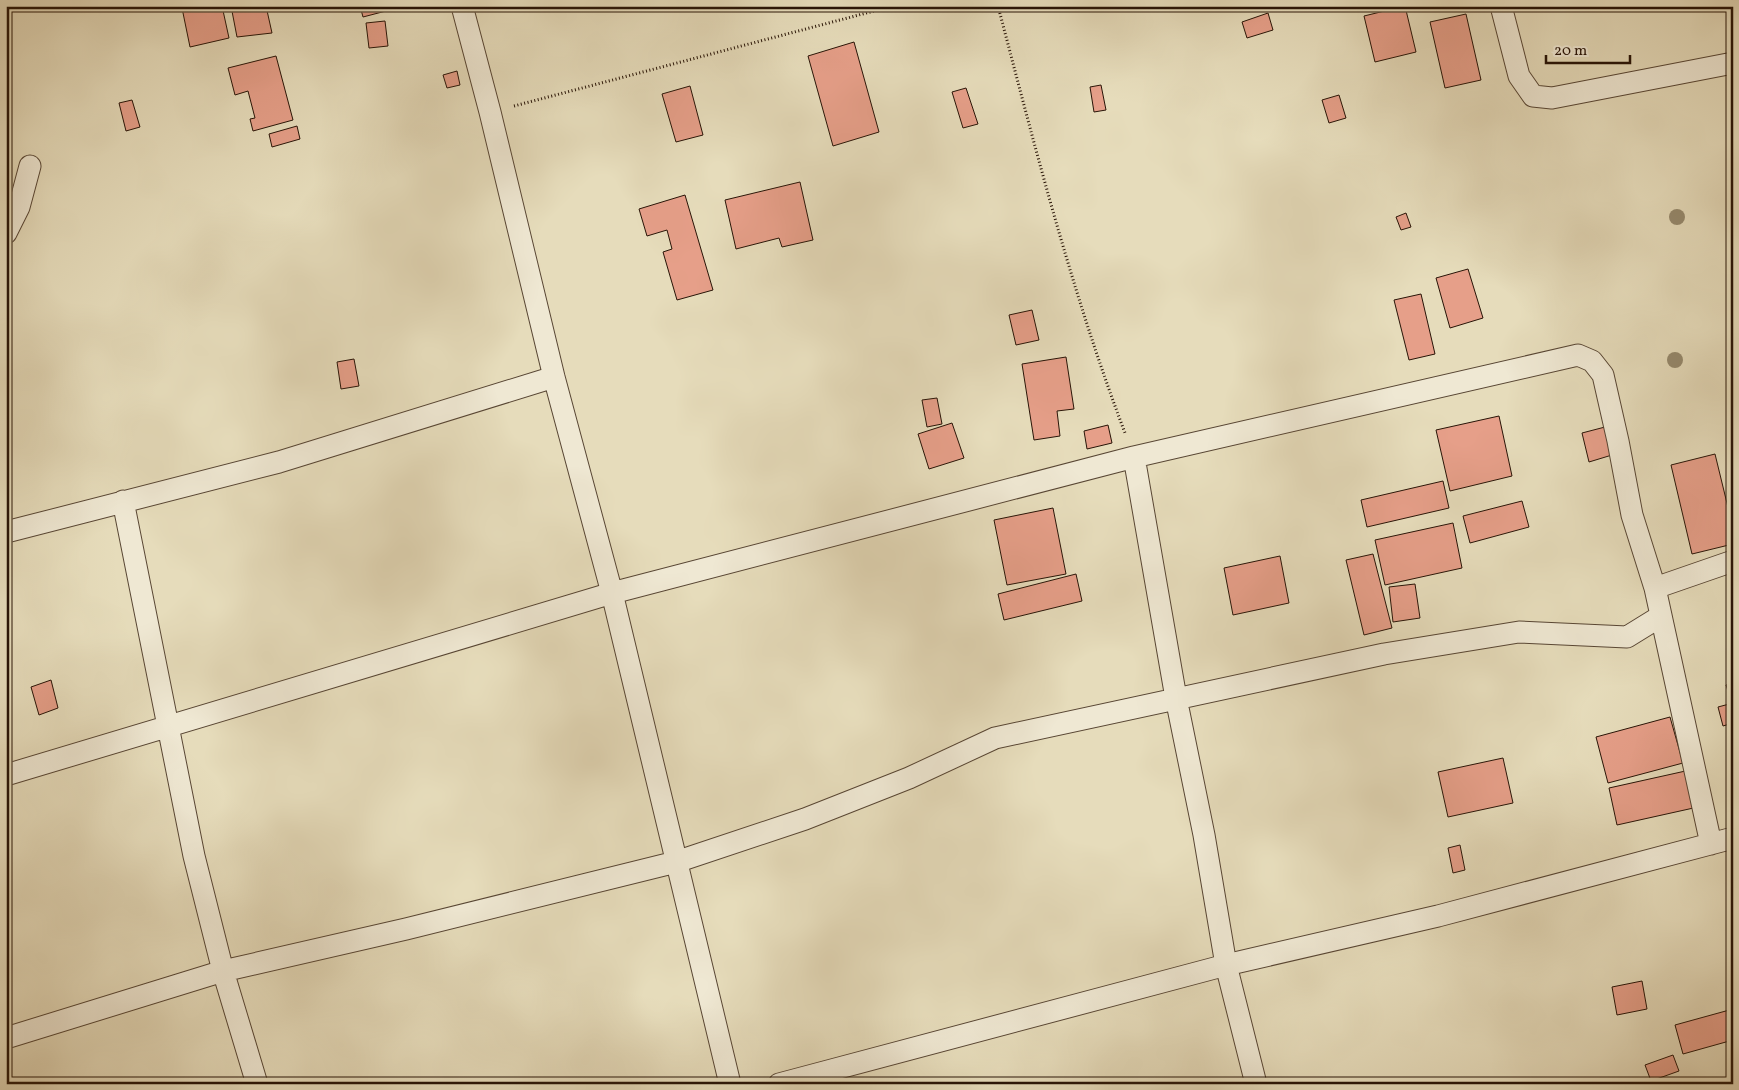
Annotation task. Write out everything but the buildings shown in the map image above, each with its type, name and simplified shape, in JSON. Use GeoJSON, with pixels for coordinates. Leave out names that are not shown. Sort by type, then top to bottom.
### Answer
{"type":"FeatureCollection","features":[{"type":"Feature","properties":{"kind":"street"},"geometry":{"type":"LineString","coordinates":[[462,6],[490,112],[554,376],[612,593],[730,1084]]}},
{"type":"Feature","properties":{"kind":"street"},"geometry":{"type":"LineString","coordinates":[[1500,6],[1519,76],[1533,96],[1552,98],[1733,63]]}},
{"type":"Feature","properties":{"kind":"street"},"geometry":{"type":"LineString","coordinates":[[6,233],[19,207],[30,166]]}},
{"type":"Feature","properties":{"kind":"street"},"geometry":{"type":"LineString","coordinates":[[6,775],[612,593],[1134,457],[1578,355],[1592,361],[1602,375],[1618,441],[1632,515],[1655,588],[1711,844]]}},
{"type":"Feature","properties":{"kind":"street"},"geometry":{"type":"LineString","coordinates":[[6,532],[279,462],[554,376]]}},
{"type":"Feature","properties":{"kind":"street"},"geometry":{"type":"LineString","coordinates":[[1134,457],[1176,698],[1204,835],[1226,965],[1256,1084]]}},
{"type":"Feature","properties":{"kind":"street"},"geometry":{"type":"LineString","coordinates":[[123,501],[194,856],[223,971],[257,1084]]}},
{"type":"Feature","properties":{"kind":"street"},"geometry":{"type":"LineString","coordinates":[[1655,588],[1733,561]]}},
{"type":"Feature","properties":{"kind":"street"},"geometry":{"type":"LineString","coordinates":[[6,1038],[223,971],[406,929],[676,862],[805,819],[909,778],[995,738],[1384,654],[1519,632],[1627,637],[1661,616]]}},
{"type":"Feature","properties":{"kind":"street"},"geometry":{"type":"LineString","coordinates":[[779,1084],[1226,965],[1447,914],[1733,838]]}},
{"type":"Feature","properties":{"kind":"path"},"geometry":{"type":"LineString","coordinates":[[490,112],[893,6]]}},
{"type":"Feature","properties":{"kind":"path"},"geometry":{"type":"LineString","coordinates":[[998,6],[1048,199],[1094,351],[1134,457]]}}]}
